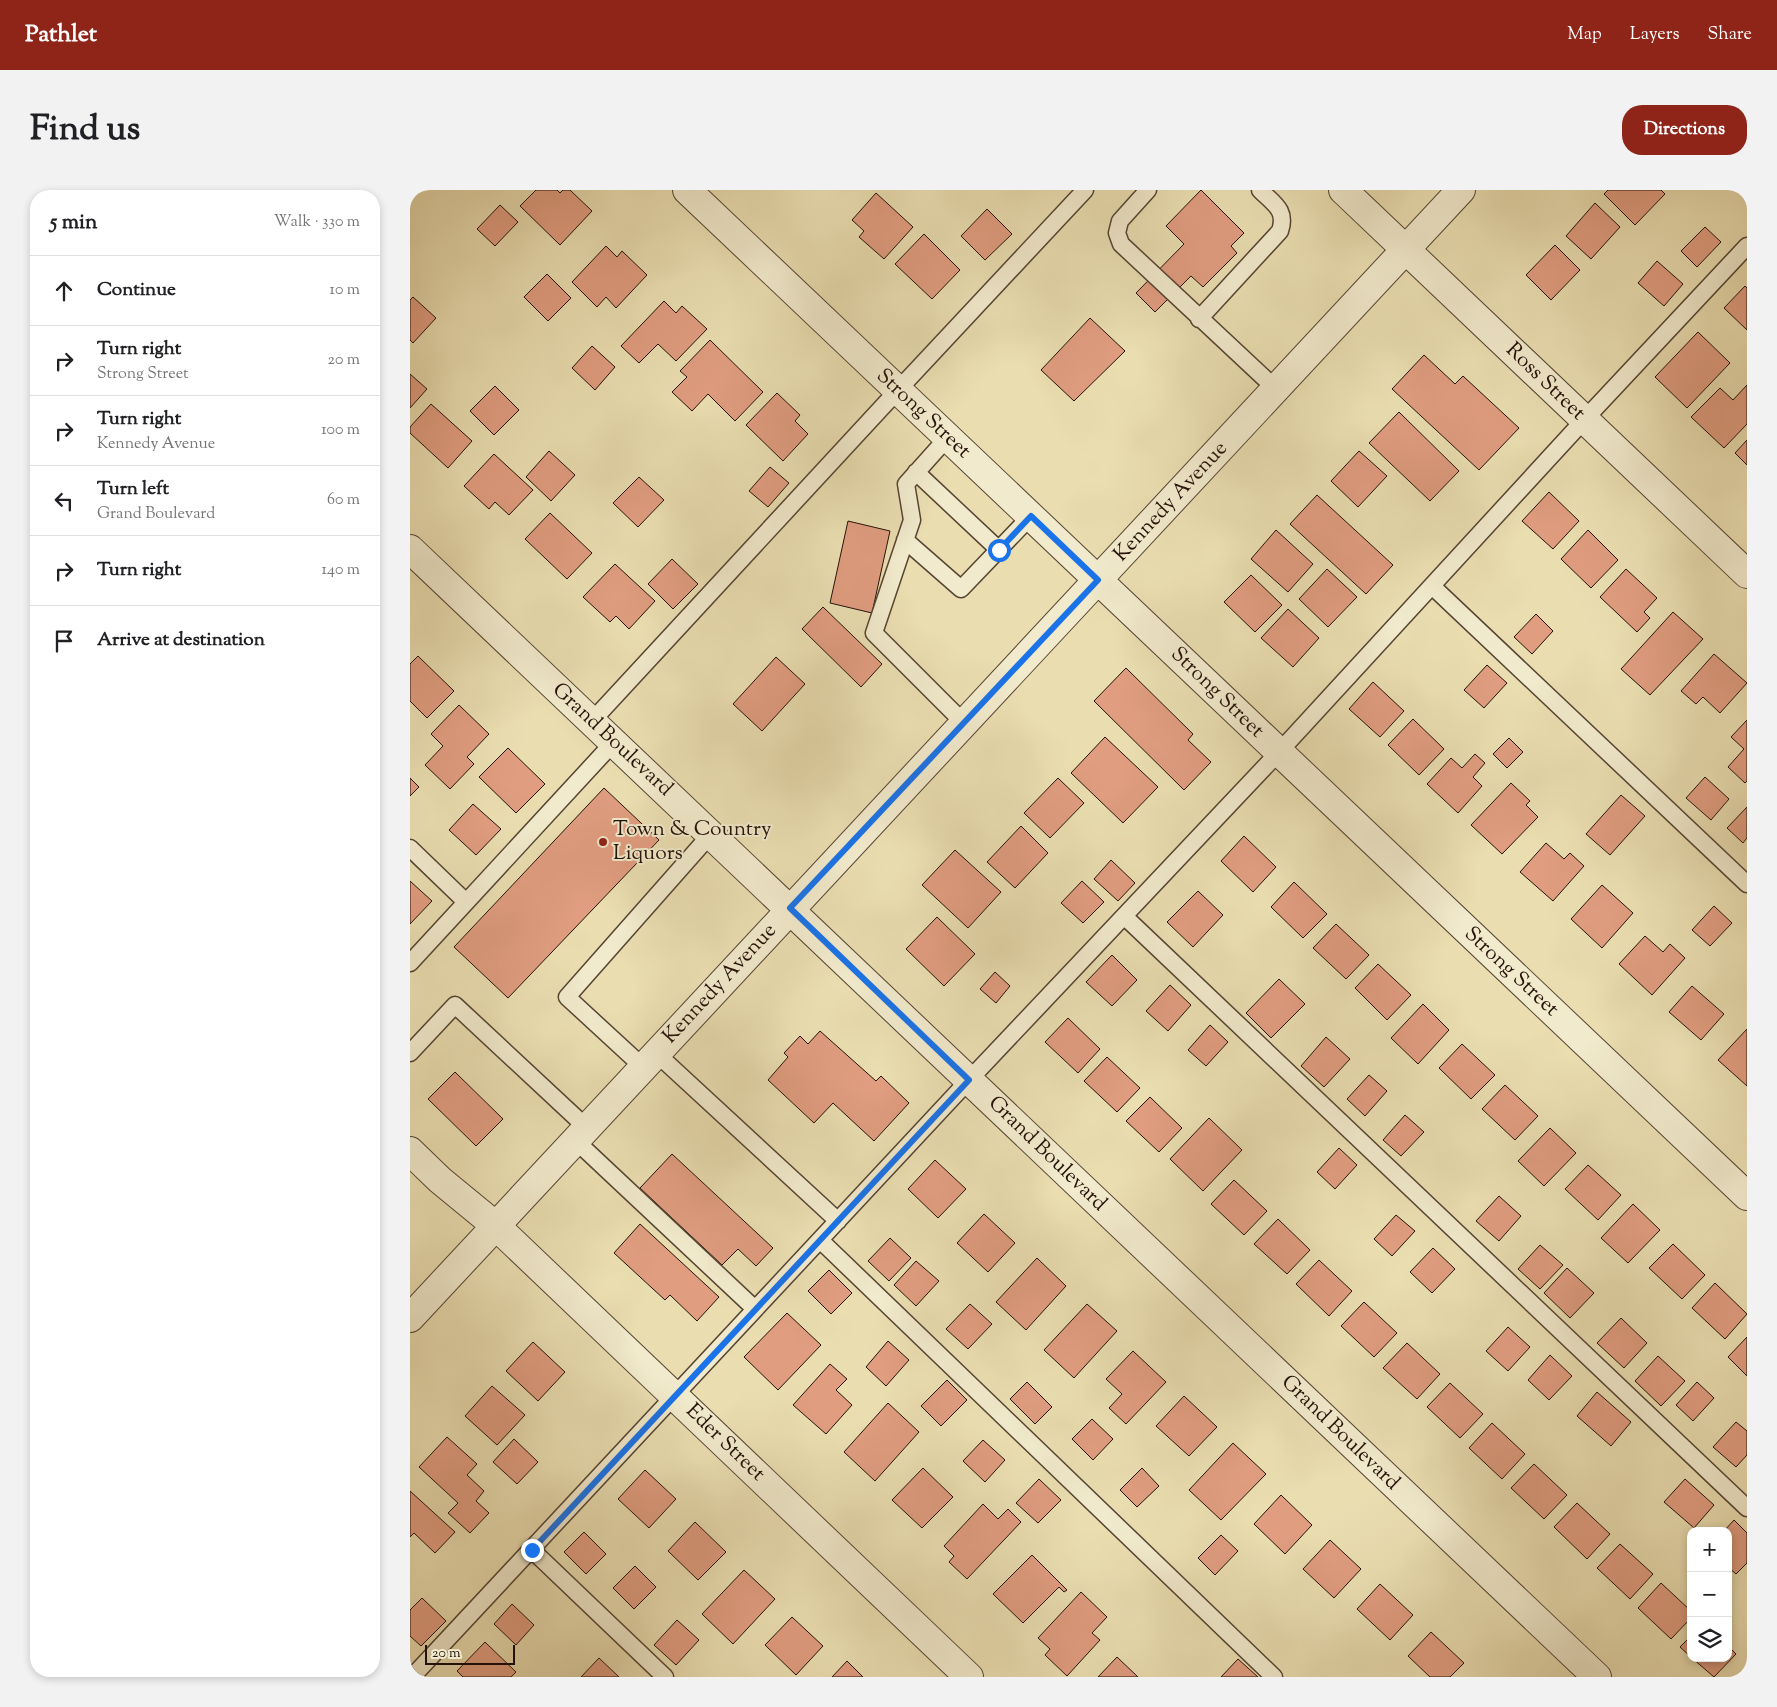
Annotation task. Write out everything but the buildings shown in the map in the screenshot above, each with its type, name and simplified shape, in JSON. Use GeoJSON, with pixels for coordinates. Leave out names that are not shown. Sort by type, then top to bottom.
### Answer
{"type":"FeatureCollection","features":[{"type":"Feature","properties":{"kind":"street","name":"Strong Street"},"geometry":{"type":"LineString","coordinates":[[688,190],[1747,1196]]}},
{"type":"Feature","properties":{"kind":"street","name":"Ross Street"},"geometry":{"type":"LineString","coordinates":[[1343,190],[1747,574]]}},
{"type":"Feature","properties":{"kind":"street","name":"Kennedy Avenue"},"geometry":{"type":"LineString","coordinates":[[410,1318],[1461,190]]}},
{"type":"Feature","properties":{"kind":"street","name":"Grand Boulevard"},"geometry":{"type":"LineString","coordinates":[[410,548],[1597,1677]]}},
{"type":"Feature","properties":{"kind":"street","name":"Eder Street"},"geometry":{"type":"LineString","coordinates":[[410,1152],[440,1180],[496,1226],[970,1677]]}},
{"type":"Feature","properties":{"kind":"lane"},"geometry":{"type":"LineString","coordinates":[[592,721],[1085,190]]}},
{"type":"Feature","properties":{"kind":"lane"},"geometry":{"type":"LineString","coordinates":[[1148,190],[1120,221],[1117,233],[1121,244],[1276,390]]}},
{"type":"Feature","properties":{"kind":"lane"},"geometry":{"type":"LineString","coordinates":[[1199,319],[1280,231],[1283,221],[1281,210],[1260,190]]}},
{"type":"Feature","properties":{"kind":"lane"},"geometry":{"type":"LineString","coordinates":[[412,1677],[969,1080],[1279,752],[1585,420],[1744,257]]}},
{"type":"Feature","properties":{"kind":"lane"},"geometry":{"type":"LineString","coordinates":[[948,437],[906,484],[912,520],[874,633],[964,723]]}},
{"type":"Feature","properties":{"kind":"lane"},"geometry":{"type":"LineString","coordinates":[[916,472],[999,550]]}},
{"type":"Feature","properties":{"kind":"lane"},"geometry":{"type":"LineString","coordinates":[[905,540],[962,589],[1031,516]]}},
{"type":"Feature","properties":{"kind":"lane"},"geometry":{"type":"LineString","coordinates":[[1432,586],[1747,884]]}},
{"type":"Feature","properties":{"kind":"lane"},"geometry":{"type":"LineString","coordinates":[[410,962],[614,742]]}},
{"type":"Feature","properties":{"kind":"lane"},"geometry":{"type":"LineString","coordinates":[[711,834],[567,997],[650,1060],[838,1221]]}},
{"type":"Feature","properties":{"kind":"lane"},"geometry":{"type":"LineString","coordinates":[[410,848],[466,902]]}},
{"type":"Feature","properties":{"kind":"lane"},"geometry":{"type":"LineString","coordinates":[[1124,916],[1747,1508]]}},
{"type":"Feature","properties":{"kind":"lane"},"geometry":{"type":"LineString","coordinates":[[410,1054],[455,1005],[755,1309]]}},
{"type":"Feature","properties":{"kind":"lane"},"geometry":{"type":"LineString","coordinates":[[820,1240],[1274,1677]]}},
{"type":"Feature","properties":{"kind":"lane"},"geometry":{"type":"LineString","coordinates":[[532,1550],[665,1677]]}},
{"type":"Feature","properties":{"kind":"place","name":"Town & Country Liquors"},"geometry":{"type":"Point","coordinates":[603,842]}},
{"type":"Feature","properties":{"kind":"route"},"geometry":{"type":"LineString","coordinates":[[532,1550],[969,1080],[790,908],[1098,580],[1031,516],[999,550]]}}]}
